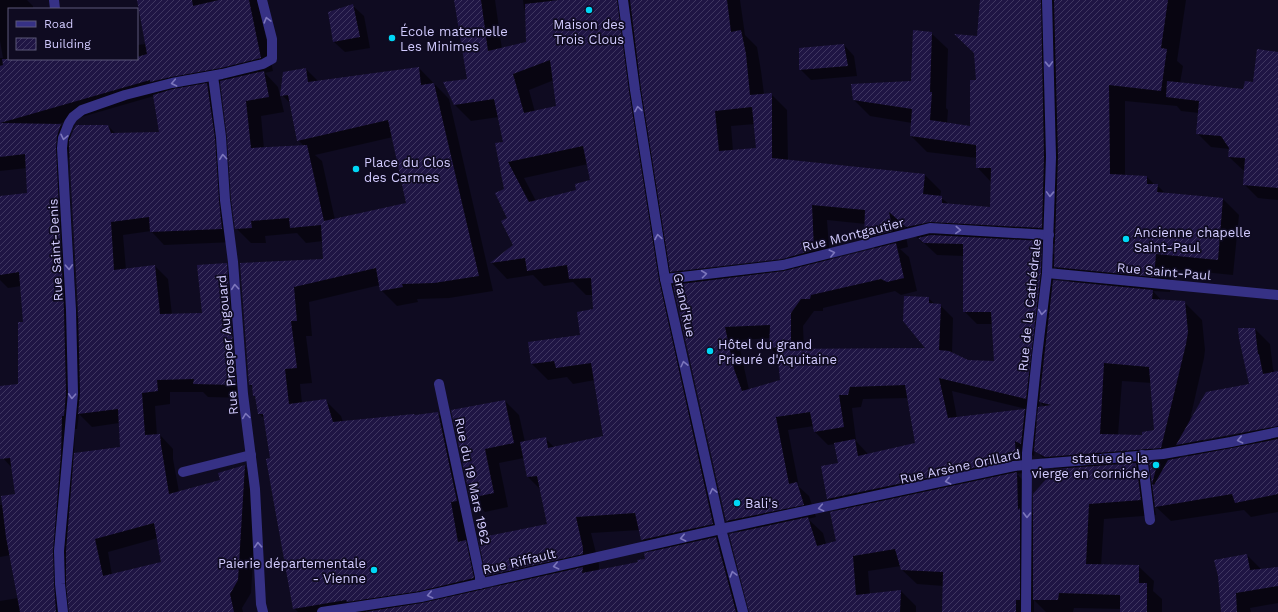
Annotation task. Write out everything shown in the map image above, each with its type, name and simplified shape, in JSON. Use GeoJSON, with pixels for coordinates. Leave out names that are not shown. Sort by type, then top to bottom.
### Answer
{"type":"FeatureCollection","features":[{"type":"Feature","properties":{"kind":"street","name":"Rue Saint-Denis"},"geometry":{"type":"LineString","coordinates":[[63,612],[59,551],[73,393],[71,310],[62,148],[63,138],[69,123],[82,110],[126,95],[172,83],[213,76],[263,64],[272,59],[272,39],[262,0]]}},
{"type":"Feature","properties":{"kind":"street","name":"Grand'Rue"},"geometry":{"type":"LineString","coordinates":[[623,0],[635,90],[665,279],[721,529],[743,612]]}},
{"type":"Feature","properties":{"kind":"street","name":"Rue de la Cathédrale"},"geometry":{"type":"LineString","coordinates":[[1026,612],[1027,465],[1036,364],[1047,273],[1049,235],[1051,157],[1047,0]]}},
{"type":"Feature","properties":{"kind":"street","name":"Rue Prosper Augouard"},"geometry":{"type":"LineString","coordinates":[[213,76],[221,137],[225,200],[233,262],[243,394],[255,489],[261,604],[263,612]]}},
{"type":"Feature","properties":{"kind":"street","name":"Rue Montgautier"},"geometry":{"type":"LineString","coordinates":[[665,279],[783,265],[930,228],[1049,235]]}},
{"type":"Feature","properties":{"kind":"street","name":"Rue Saint-Paul"},"geometry":{"type":"LineString","coordinates":[[1047,273],[1278,295]]}},
{"type":"Feature","properties":{"kind":"street","name":"Rue du 19 Mars 1962"},"geometry":{"type":"LineString","coordinates":[[439,384],[480,577],[480,584]]}},
{"type":"Feature","properties":{"kind":"street","name":"Rue Arsène Orillard"},"geometry":{"type":"LineString","coordinates":[[721,529],[1014,466],[1163,454],[1278,432]]}},
{"type":"Feature","properties":{"kind":"street"},"geometry":{"type":"LineString","coordinates":[[183,472],[251,455]]}},
{"type":"Feature","properties":{"kind":"street"},"geometry":{"type":"LineString","coordinates":[[1142,456],[1150,520]]}},
{"type":"Feature","properties":{"kind":"street","name":"Rue Riffault"},"geometry":{"type":"LineString","coordinates":[[322,612],[421,597],[721,529]]}},
{"type":"Feature","properties":{"kind":"building"},"geometry":{"type":"Polygon","coordinates":[[[137,0],[192,0],[193,6],[219,0],[249,0],[261,58],[221,68],[150,82],[150,80],[0,123],[0,66],[3,65],[2,59],[138,60],[138,57],[147,54],[137,0]]]}},
{"type":"Feature","properties":{"kind":"building"},"geometry":{"type":"Polygon","coordinates":[[[454,0],[481,0],[488,51],[526,42],[525,4],[560,0],[617,0],[629,91],[659,280],[713,524],[641,540],[635,513],[576,517],[583,554],[486,576],[478,538],[547,524],[537,476],[527,477],[520,442],[546,437],[548,448],[603,436],[591,363],[556,368],[554,361],[531,364],[528,342],[580,335],[577,312],[593,309],[591,278],[569,279],[567,265],[527,271],[525,258],[490,263],[513,245],[501,221],[507,218],[495,193],[504,189],[495,143],[503,142],[494,99],[454,105],[443,82],[467,79],[454,0]],[[550,60],[513,74],[524,113],[556,106],[550,60]],[[583,146],[508,162],[529,202],[576,190],[575,184],[590,180],[583,146]]]}},
{"type":"Feature","properties":{"kind":"building"},"geometry":{"type":"Polygon","coordinates":[[[630,0],[727,0],[731,32],[741,30],[746,54],[750,95],[772,93],[772,158],[925,174],[923,194],[942,196],[942,203],[990,207],[991,168],[976,168],[976,145],[910,136],[912,109],[853,100],[851,84],[911,81],[913,30],[932,32],[930,92],[932,92],[930,120],[970,126],[970,80],[976,80],[974,53],[954,34],[977,36],[980,0],[1041,0],[1044,157],[1042,228],[930,222],[906,227],[889,212],[893,231],[864,238],[865,210],[812,205],[814,250],[782,259],[670,272],[641,89],[630,0]],[[752,107],[715,111],[719,151],[756,148],[752,107]]]}},
{"type":"Feature","properties":{"kind":"building"},"geometry":{"type":"Polygon","coordinates":[[[1054,0],[1168,0],[1161,48],[1167,49],[1161,91],[1109,85],[1110,174],[1147,176],[1147,184],[1158,184],[1157,192],[1223,198],[1218,260],[1156,254],[1154,277],[1054,267],[1058,157],[1054,0]]]}},
{"type":"Feature","properties":{"kind":"building"},"geometry":{"type":"Polygon","coordinates":[[[353,4],[360,37],[333,42],[328,12],[353,4]]]}},
{"type":"Feature","properties":{"kind":"building"},"geometry":{"type":"Polygon","coordinates":[[[844,44],[848,66],[799,70],[799,48],[844,44]]]}},
{"type":"Feature","properties":{"kind":"building"},"geometry":{"type":"Polygon","coordinates":[[[1257,49],[1278,52],[1278,188],[1243,185],[1245,158],[1228,157],[1229,148],[1221,136],[1196,134],[1199,101],[1166,97],[1167,81],[1243,89],[1245,81],[1253,82],[1257,49]]]}},
{"type":"Feature","properties":{"kind":"building"},"geometry":{"type":"Polygon","coordinates":[[[419,67],[421,85],[434,83],[479,276],[434,283],[402,284],[403,287],[380,291],[376,268],[294,287],[297,321],[291,321],[297,368],[285,369],[289,404],[326,399],[333,422],[438,412],[457,501],[451,502],[458,542],[466,540],[474,578],[420,591],[347,602],[346,600],[293,609],[266,459],[270,458],[263,414],[258,414],[255,396],[253,396],[252,385],[249,385],[240,263],[323,259],[321,225],[290,228],[289,218],[251,221],[252,228],[235,229],[231,199],[227,137],[220,81],[264,71],[269,97],[246,101],[251,148],[307,145],[324,221],[406,203],[388,120],[297,141],[288,95],[280,96],[283,72],[306,68],[308,82],[419,67]]]}},
{"type":"Feature","properties":{"kind":"building"},"geometry":{"type":"Polygon","coordinates":[[[207,83],[215,138],[222,229],[150,232],[149,217],[111,222],[114,270],[155,265],[160,314],[202,313],[197,265],[227,263],[236,385],[193,384],[194,379],[157,380],[158,391],[142,393],[145,435],[160,434],[169,494],[220,480],[218,473],[245,465],[238,580],[230,594],[234,612],[69,612],[66,584],[66,551],[74,453],[120,447],[118,409],[78,414],[80,393],[78,310],[69,140],[76,125],[108,125],[111,133],[159,132],[153,95],[173,89],[207,83]],[[154,523],[95,539],[103,576],[161,562],[154,523]]]}},
{"type":"Feature","properties":{"kind":"building"},"geometry":{"type":"Polygon","coordinates":[[[0,123],[61,124],[57,136],[56,148],[64,310],[66,393],[64,416],[62,416],[61,455],[53,551],[56,612],[20,612],[6,537],[1,496],[15,494],[10,458],[0,459],[0,386],[18,384],[18,322],[23,322],[19,272],[0,275],[0,196],[27,193],[25,154],[0,157],[0,123]]]}},
{"type":"Feature","properties":{"kind":"building"},"geometry":{"type":"Polygon","coordinates":[[[931,235],[1042,241],[1041,272],[1026,399],[939,378],[948,418],[1025,409],[1021,444],[1015,441],[1016,459],[827,499],[821,466],[838,463],[834,443],[855,439],[858,456],[915,443],[905,385],[850,387],[848,395],[839,395],[844,427],[814,432],[810,412],[776,417],[789,484],[797,482],[804,505],[726,521],[673,285],[784,271],[896,243],[904,278],[887,282],[881,279],[811,295],[810,299],[801,299],[791,313],[791,346],[769,348],[770,325],[725,327],[734,369],[742,391],[780,380],[777,349],[925,348],[903,321],[904,296],[929,297],[929,303],[941,304],[939,350],[949,351],[968,360],[994,361],[991,312],[963,312],[963,244],[924,243],[918,238],[931,235]]]}},
{"type":"Feature","properties":{"kind":"building"},"geometry":{"type":"Polygon","coordinates":[[[1053,280],[1153,290],[1152,299],[1185,301],[1188,332],[1161,448],[1045,457],[1034,451],[1038,407],[1051,405],[1039,402],[1053,280]],[[1104,363],[1100,434],[1142,435],[1142,432],[1154,430],[1149,367],[1104,363]]]}},
{"type":"Feature","properties":{"kind":"building"},"geometry":{"type":"Polygon","coordinates":[[[1238,328],[1255,328],[1258,354],[1263,374],[1278,371],[1278,426],[1176,445],[1206,392],[1249,384],[1238,328]]]}},
{"type":"Feature","properties":{"kind":"building"},"geometry":{"type":"Polygon","coordinates":[[[505,400],[514,443],[485,449],[494,493],[470,498],[451,410],[505,400]]]}},
{"type":"Feature","properties":{"kind":"building"},"geometry":{"type":"Polygon","coordinates":[[[1278,439],[1278,494],[1235,503],[1232,494],[1155,507],[1149,462],[1158,461],[1152,484],[1154,485],[1168,460],[1278,439]]]}},
{"type":"Feature","properties":{"kind":"building"},"geometry":{"type":"Polygon","coordinates":[[[1136,463],[1141,500],[1089,504],[1086,564],[1139,565],[1139,583],[1147,583],[1147,612],[1120,612],[1120,595],[1059,593],[1058,600],[1033,600],[1033,494],[1055,469],[1136,463]]]}},
{"type":"Feature","properties":{"kind":"building"},"geometry":{"type":"Polygon","coordinates":[[[1017,472],[1018,510],[1020,508],[1020,600],[1016,600],[1016,612],[942,612],[943,572],[901,570],[895,549],[853,556],[856,595],[901,590],[900,612],[749,612],[729,534],[808,517],[817,546],[836,541],[830,512],[1017,472]]]}},
{"type":"Feature","properties":{"kind":"building"},"geometry":{"type":"Polygon","coordinates":[[[716,537],[736,612],[365,612],[422,603],[583,567],[582,573],[638,562],[637,560],[645,559],[644,553],[716,537]]]}},
{"type":"Feature","properties":{"kind":"building"},"geometry":{"type":"Polygon","coordinates":[[[1247,554],[1250,570],[1278,567],[1278,586],[1236,593],[1237,612],[1221,612],[1218,576],[1214,560],[1247,554]]]}},
{"type":"Feature","properties":{"kind":"place","name":"Maison des Trois Clous"},"geometry":{"type":"Point","coordinates":[589,10]}},
{"type":"Feature","properties":{"kind":"place","name":"École maternelle Les Minimes"},"geometry":{"type":"Point","coordinates":[392,38]}},
{"type":"Feature","properties":{"kind":"place","name":"Place du Clos des Carmes"},"geometry":{"type":"Point","coordinates":[356,169]}},
{"type":"Feature","properties":{"kind":"place","name":"Ancienne chapelle Saint-Paul"},"geometry":{"type":"Point","coordinates":[1126,239]}},
{"type":"Feature","properties":{"kind":"place","name":"Hôtel du grand Prieuré d'Aquitaine"},"geometry":{"type":"Point","coordinates":[710,351]}},
{"type":"Feature","properties":{"kind":"place","name":"statue de la vierge en corniche"},"geometry":{"type":"Point","coordinates":[1156,465]}},
{"type":"Feature","properties":{"kind":"place","name":"Bali's"},"geometry":{"type":"Point","coordinates":[737,503]}},
{"type":"Feature","properties":{"kind":"place","name":"Paierie départementale - Vienne"},"geometry":{"type":"Point","coordinates":[374,570]}}]}
